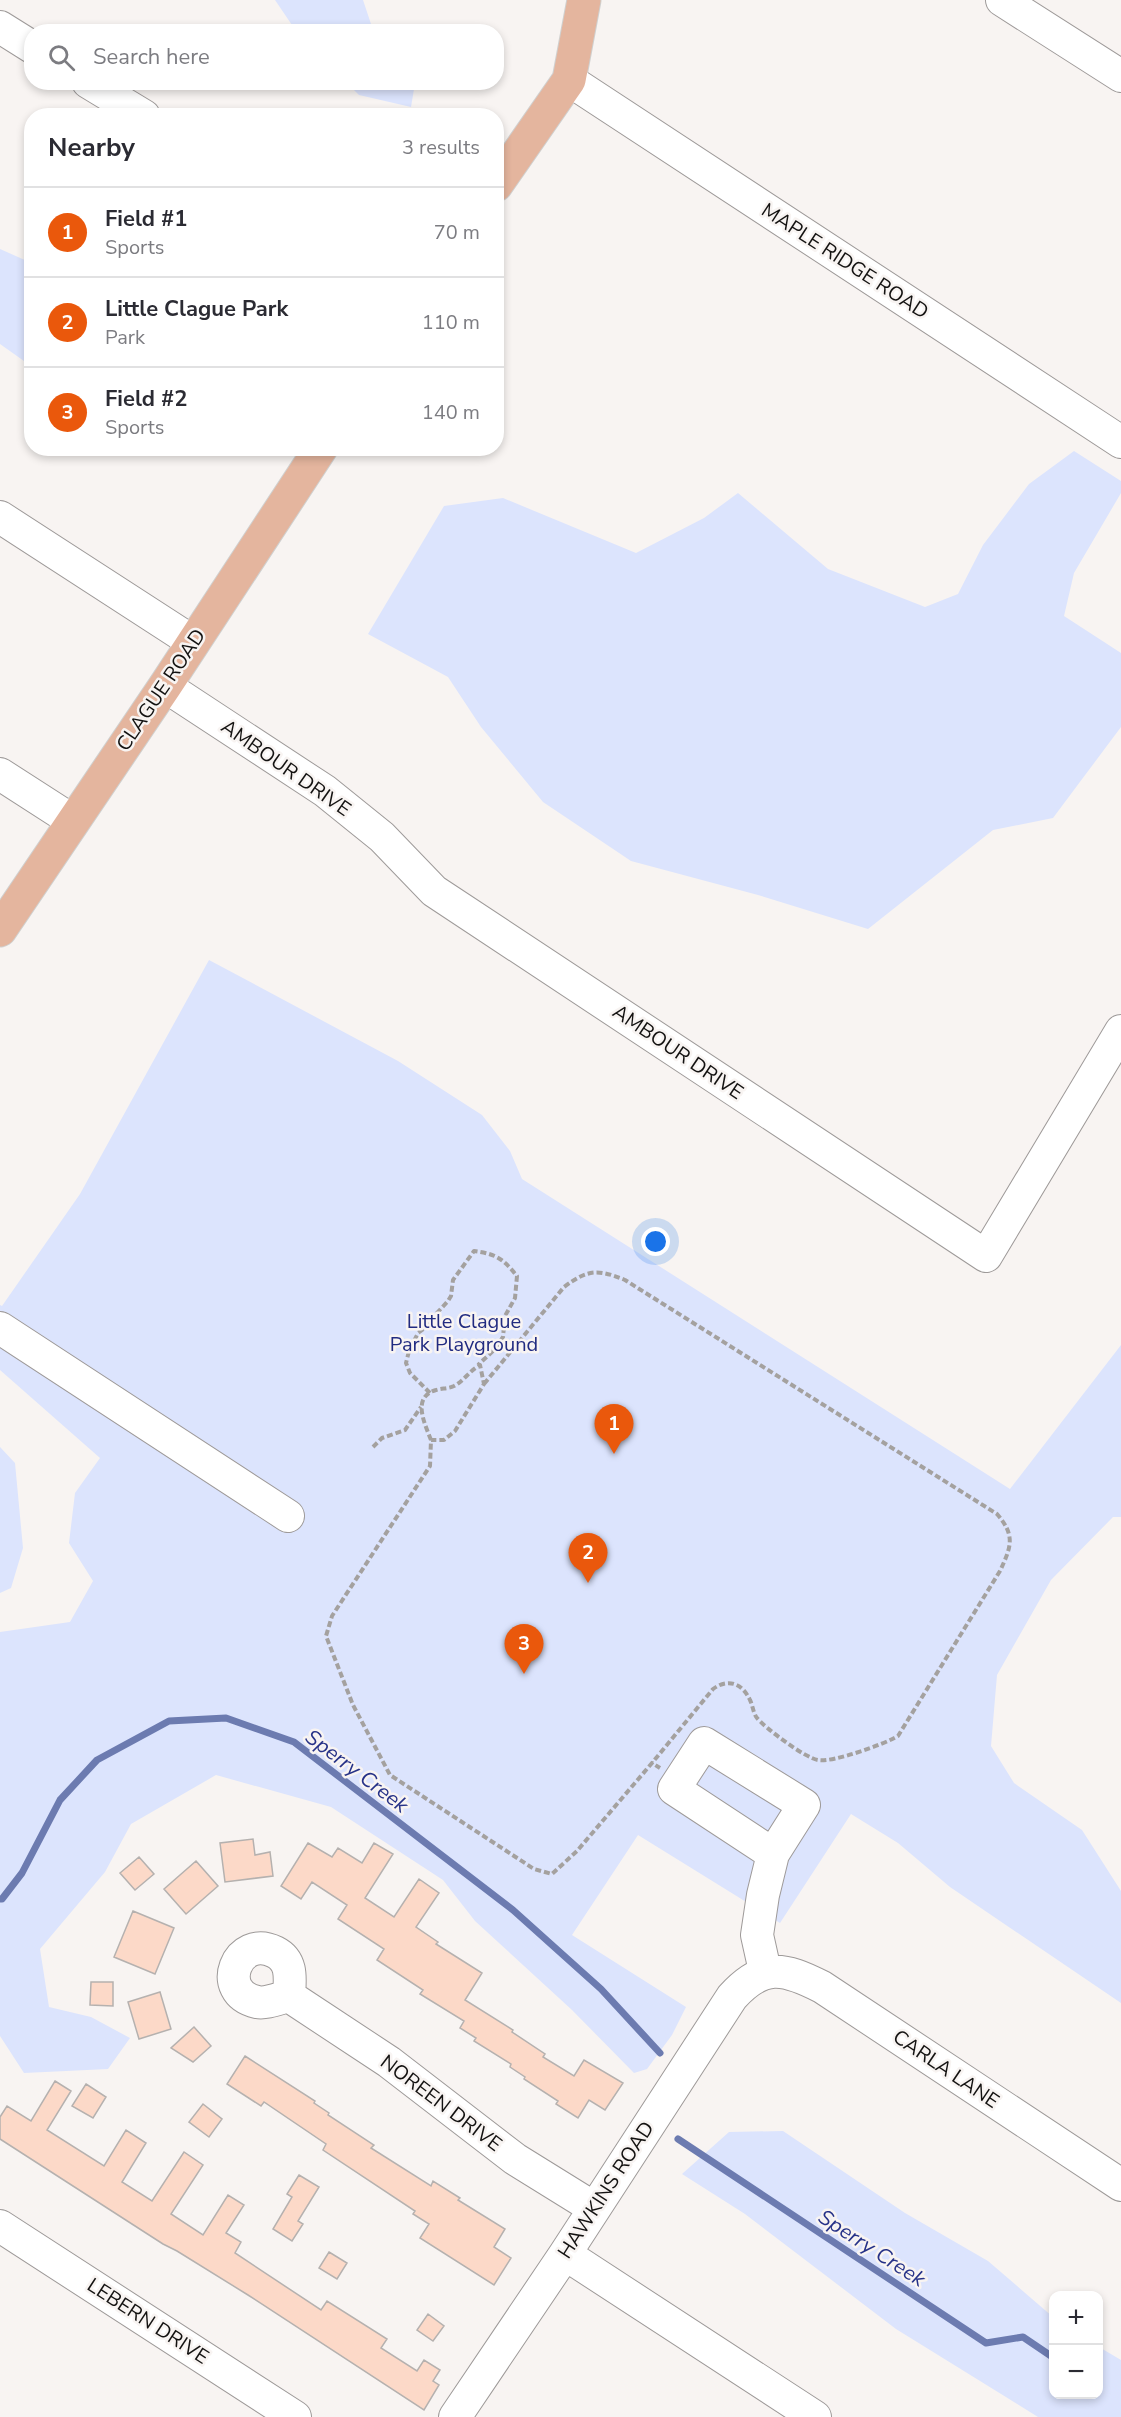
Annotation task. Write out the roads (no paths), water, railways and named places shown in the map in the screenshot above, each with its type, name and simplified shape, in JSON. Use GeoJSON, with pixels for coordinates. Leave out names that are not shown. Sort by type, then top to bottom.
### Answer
{"type":"FeatureCollection","features":[{"type":"Feature","properties":{"kind":"main road"},"geometry":{"type":"LineString","coordinates":[[504,173],[569,80],[584,0]]}},
{"type":"Feature","properties":{"kind":"main road","name":"CLAGUE ROAD"},"geometry":{"type":"LineString","coordinates":[[0,930],[165,686],[316,456]]}},
{"type":"Feature","properties":{"kind":"street"},"geometry":{"type":"LineString","coordinates":[[1002,0],[1121,76]]}},
{"type":"Feature","properties":{"kind":"street"},"geometry":{"type":"LineString","coordinates":[[0,27],[24,42]]}},
{"type":"Feature","properties":{"kind":"street","name":"MAPLE RIDGE ROAD"},"geometry":{"type":"LineString","coordinates":[[569,80],[1121,442]]}},
{"type":"Feature","properties":{"kind":"street"},"geometry":{"type":"LineString","coordinates":[[101,90],[131,108]]}},
{"type":"Feature","properties":{"kind":"street"},"geometry":{"type":"LineString","coordinates":[[0,518],[193,642]]}},
{"type":"Feature","properties":{"kind":"street","name":"AMBOUR DRIVE"},"geometry":{"type":"LineString","coordinates":[[165,686],[325,791],[382,837],[434,891],[986,1256],[1121,1031]]}},
{"type":"Feature","properties":{"kind":"street"},"geometry":{"type":"LineString","coordinates":[[0,774],[73,821]]}},
{"type":"Feature","properties":{"kind":"street"},"geometry":{"type":"LineString","coordinates":[[0,1328],[288,1516]]}},
{"type":"Feature","properties":{"kind":"street"},"geometry":{"type":"LineString","coordinates":[[765,1971],[758,1935],[763,1895],[773,1854]]}},
{"type":"Feature","properties":{"kind":"street","name":"CARLA LANE"},"geometry":{"type":"LineString","coordinates":[[765,1971],[800,1975],[822,1987],[1121,2185]]}},
{"type":"Feature","properties":{"kind":"street","name":"HAWKINS ROAD"},"geometry":{"type":"LineString","coordinates":[[455,2417],[565,2254],[732,1997],[747,1982],[765,1971]]}},
{"type":"Feature","properties":{"kind":"street","name":"NOREEN DRIVE"},"geometry":{"type":"LineString","coordinates":[[289,1996],[389,2062],[515,2159],[594,2208]]}},
{"type":"Feature","properties":{"kind":"street","name":"LEBERN DRIVE"},"geometry":{"type":"LineString","coordinates":[[0,2226],[295,2417]]}},
{"type":"Feature","properties":{"kind":"street"},"geometry":{"type":"LineString","coordinates":[[565,2254],[815,2417]]}},
{"type":"Feature","properties":{"kind":"waterway","name":"Sperry Creek"},"geometry":{"type":"LineString","coordinates":[[0,1899],[22,1873],[60,1800],[97,1760],[169,1721],[226,1718],[294,1742],[513,1910],[601,1989],[660,2053]]}},
{"type":"Feature","properties":{"kind":"waterway","name":"Sperry Creek"},"geometry":{"type":"LineString","coordinates":[[678,2139],[986,2343],[1023,2337],[1049,2355]]}},
{"type":"Feature","properties":{"kind":"place","name":"Field #1"},"geometry":{"type":"Point","coordinates":[614,1454]}},
{"type":"Feature","properties":{"kind":"place","name":"Little Clague Park"},"geometry":{"type":"Point","coordinates":[588,1583]}},
{"type":"Feature","properties":{"kind":"place","name":"Field #2"},"geometry":{"type":"Point","coordinates":[524,1674]}},
{"type":"Feature","properties":{"kind":"park label","name":"Little Clague Park Playground"},"geometry":{"type":"Point","coordinates":[464,1332]}}]}
